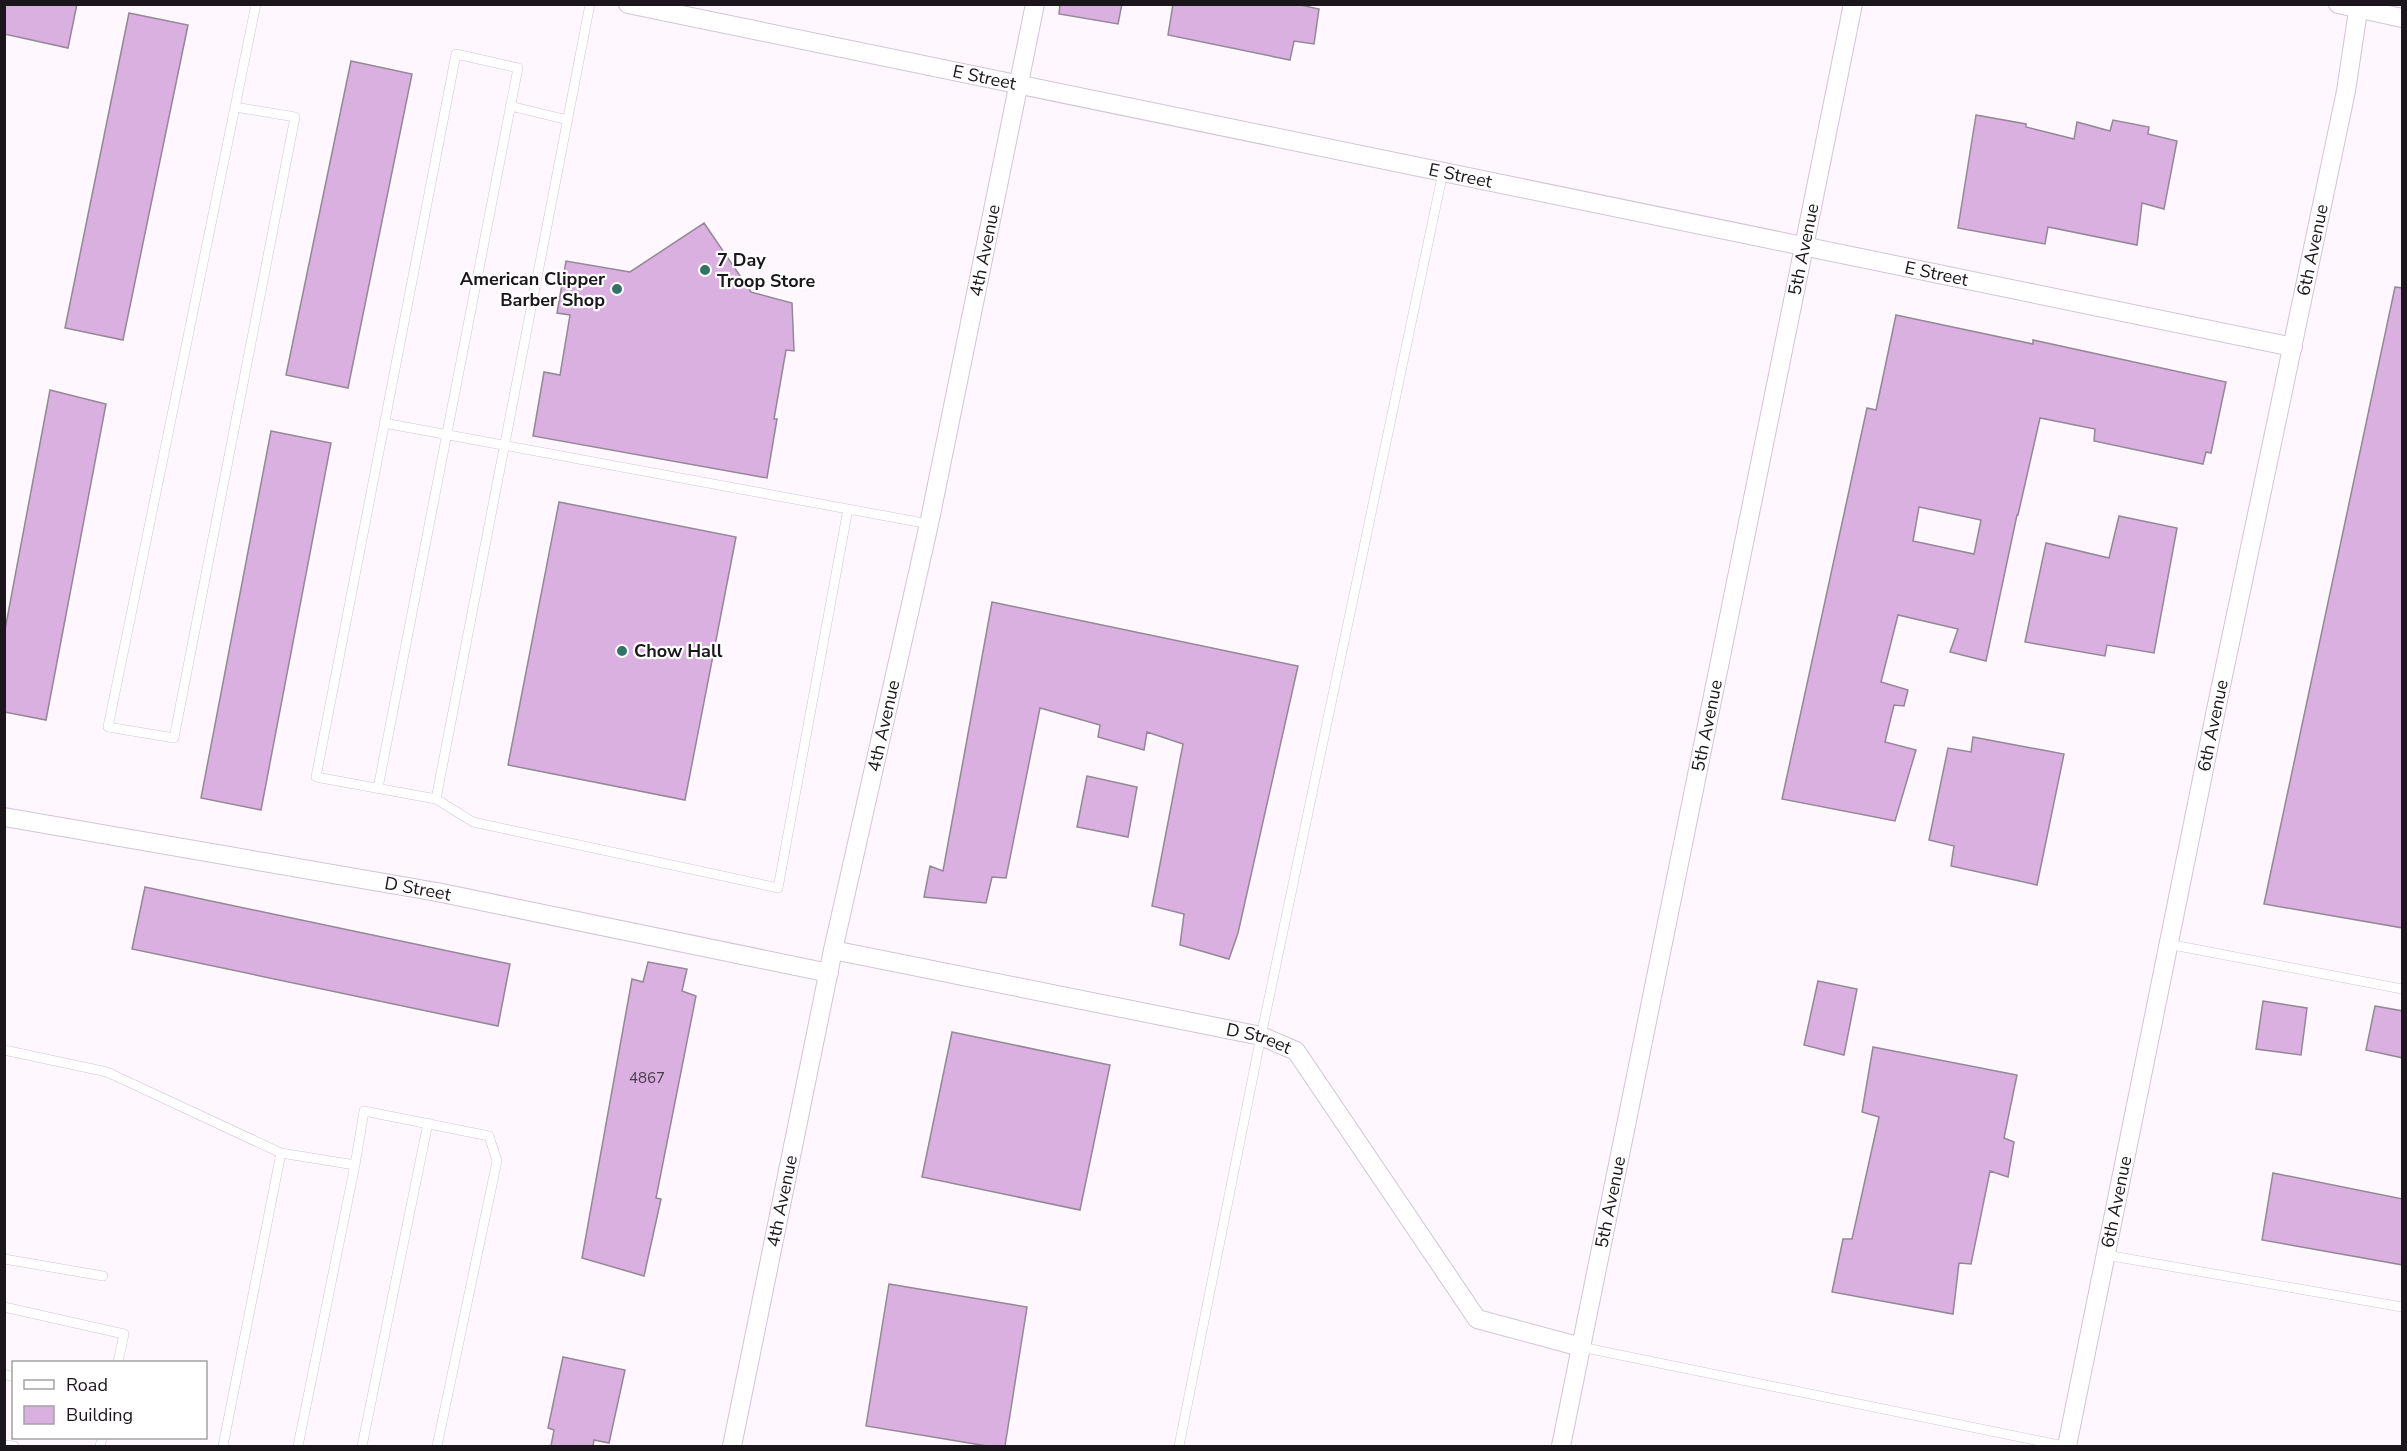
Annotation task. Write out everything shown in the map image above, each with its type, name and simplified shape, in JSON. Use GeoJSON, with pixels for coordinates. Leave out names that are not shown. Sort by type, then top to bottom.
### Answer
{"type":"FeatureCollection","features":[{"type":"Feature","properties":{"kind":"street","name":"E Street"},"geometry":{"type":"LineString","coordinates":[[628,4],[2293,346]]}},
{"type":"Feature","properties":{"kind":"street","name":"4th Avenue"},"geometry":{"type":"LineString","coordinates":[[732,1446],[833,950],[929,524],[1035,4]]}},
{"type":"Feature","properties":{"kind":"street","name":"5th Avenue"},"geometry":{"type":"LineString","coordinates":[[1561,1446],[1853,4]]}},
{"type":"Feature","properties":{"kind":"street"},"geometry":{"type":"LineString","coordinates":[[2338,4],[2403,18]]}},
{"type":"Feature","properties":{"kind":"street","name":"6th Avenue"},"geometry":{"type":"LineString","coordinates":[[2066,1446],[2346,92],[2359,7]]}},
{"type":"Feature","properties":{"kind":"street","name":"D Street"},"geometry":{"type":"LineString","coordinates":[[4,817],[437,892],[829,973]]}},
{"type":"Feature","properties":{"kind":"street","name":"D Street"},"geometry":{"type":"LineString","coordinates":[[833,950],[1261,1036],[1296,1051],[1477,1319],[1581,1347]]}},
{"type":"Feature","properties":{"kind":"lane"},"geometry":{"type":"LineString","coordinates":[[235,107],[295,117],[174,738],[108,727],[256,4]]}},
{"type":"Feature","properties":{"kind":"lane"},"geometry":{"type":"LineString","coordinates":[[436,798],[590,4]]}},
{"type":"Feature","properties":{"kind":"lane"},"geometry":{"type":"LineString","coordinates":[[378,789],[518,68],[456,54],[316,777],[378,789],[436,798],[474,822],[778,888],[848,509]]}},
{"type":"Feature","properties":{"kind":"lane"},"geometry":{"type":"LineString","coordinates":[[510,106],[568,120]]}},
{"type":"Feature","properties":{"kind":"lane"},"geometry":{"type":"LineString","coordinates":[[1179,1446],[1261,1036],[1443,172]]}},
{"type":"Feature","properties":{"kind":"lane"},"geometry":{"type":"LineString","coordinates":[[384,423],[929,524]]}},
{"type":"Feature","properties":{"kind":"lane"},"geometry":{"type":"LineString","coordinates":[[2168,944],[2403,989]]}},
{"type":"Feature","properties":{"kind":"lane"},"geometry":{"type":"LineString","coordinates":[[4,1050],[107,1072],[280,1153],[355,1165]]}},
{"type":"Feature","properties":{"kind":"lane"},"geometry":{"type":"LineString","coordinates":[[298,1446],[364,1111],[489,1136],[497,1161],[437,1446]]}},
{"type":"Feature","properties":{"kind":"lane"},"geometry":{"type":"LineString","coordinates":[[362,1446],[428,1123]]}},
{"type":"Feature","properties":{"kind":"lane"},"geometry":{"type":"LineString","coordinates":[[224,1446],[280,1153]]}},
{"type":"Feature","properties":{"kind":"lane"},"geometry":{"type":"LineString","coordinates":[[2106,1255],[2403,1307]]}},
{"type":"Feature","properties":{"kind":"lane"},"geometry":{"type":"LineString","coordinates":[[4,1259],[103,1275]]}},
{"type":"Feature","properties":{"kind":"lane"},"geometry":{"type":"LineString","coordinates":[[4,1307],[124,1334],[118,1361]]}},
{"type":"Feature","properties":{"kind":"lane"},"geometry":{"type":"LineString","coordinates":[[1581,1347],[2066,1446]]}},
{"type":"Feature","properties":{"kind":"lane"},"geometry":{"type":"LineString","coordinates":[[4,1445],[14,1446]]}},
{"type":"Feature","properties":{"kind":"building"},"geometry":{"type":"Polygon","coordinates":[[[4,4],[77,4],[68,48],[4,34],[4,4]]]}},
{"type":"Feature","properties":{"kind":"building"},"geometry":{"type":"Polygon","coordinates":[[[1060,4],[1122,4],[1118,24],[1059,14],[1060,4]]]}},
{"type":"Feature","properties":{"kind":"building"},"geometry":{"type":"Polygon","coordinates":[[[1173,4],[1296,4],[1319,9],[1314,44],[1294,41],[1290,60],[1168,35],[1173,4]]]}},
{"type":"Feature","properties":{"kind":"building"},"geometry":{"type":"Polygon","coordinates":[[[129,13],[188,25],[123,340],[65,328],[129,13]]]}},
{"type":"Feature","properties":{"kind":"building"},"geometry":{"type":"Polygon","coordinates":[[[351,61],[412,74],[348,388],[286,375],[351,61]]]}},
{"type":"Feature","properties":{"kind":"building"},"geometry":{"type":"Polygon","coordinates":[[[1976,115],[2026,124],[2026,127],[2074,139],[2077,122],[2110,131],[2113,120],[2149,127],[2148,134],[2177,141],[2164,209],[2142,203],[2137,245],[2048,227],[2045,244],[1958,228],[1976,115]]]}},
{"type":"Feature","properties":{"kind":"building"},"geometry":{"type":"Polygon","coordinates":[[[704,223],[751,292],[792,303],[794,351],[786,350],[767,478],[533,436],[544,372],[560,375],[570,315],[557,313],[566,261],[630,272],[704,223]]]}},
{"type":"Feature","properties":{"kind":"building"},"geometry":{"type":"Polygon","coordinates":[[[2395,287],[2403,288],[2403,928],[2264,904],[2395,287]]]}},
{"type":"Feature","properties":{"kind":"building"},"geometry":{"type":"Polygon","coordinates":[[[1896,315],[2033,344],[2033,340],[2226,382],[2211,453],[2206,452],[2203,464],[2094,441],[2095,429],[2040,418],[1986,661],[1950,652],[1958,629],[1898,615],[1881,682],[1908,690],[1904,706],[1894,705],[1885,742],[1916,750],[1895,821],[1782,799],[1867,408],[1876,410],[1896,315]],[[1919,507],[1913,541],[1974,554],[1981,520],[1919,507]]]}},
{"type":"Feature","properties":{"kind":"building"},"geometry":{"type":"Polygon","coordinates":[[[50,390],[106,404],[46,720],[4,712],[4,635],[50,390]]]}},
{"type":"Feature","properties":{"kind":"building"},"geometry":{"type":"Polygon","coordinates":[[[271,431],[331,443],[261,810],[201,798],[271,431]]]}},
{"type":"Feature","properties":{"kind":"building","name":"Chow Hall"},"geometry":{"type":"Polygon","coordinates":[[[559,502],[736,537],[685,800],[508,765],[559,502]]]}},
{"type":"Feature","properties":{"kind":"building"},"geometry":{"type":"Polygon","coordinates":[[[2119,516],[2177,528],[2154,653],[2107,645],[2105,656],[2025,642],[2046,543],[2109,558],[2119,516]]]}},
{"type":"Feature","properties":{"kind":"building"},"geometry":{"type":"Polygon","coordinates":[[[992,602],[1298,666],[1238,933],[1229,959],[1180,945],[1184,914],[1152,906],[1183,744],[1147,732],[1144,750],[1098,737],[1100,725],[1040,708],[1006,878],[992,877],[986,903],[924,897],[930,866],[943,871],[992,602]]]}},
{"type":"Feature","properties":{"kind":"building"},"geometry":{"type":"Polygon","coordinates":[[[1973,737],[2064,754],[2037,885],[1951,866],[1954,846],[1929,840],[1948,748],[1971,752],[1973,737]]]}},
{"type":"Feature","properties":{"kind":"building"},"geometry":{"type":"Polygon","coordinates":[[[1087,776],[1137,787],[1128,837],[1077,827],[1087,776]]]}},
{"type":"Feature","properties":{"kind":"building"},"geometry":{"type":"Polygon","coordinates":[[[145,887],[510,964],[498,1026],[132,949],[145,887]]]}},
{"type":"Feature","properties":{"kind":"building"},"geometry":{"type":"Polygon","coordinates":[[[648,962],[687,969],[682,991],[696,996],[656,1198],[661,1199],[644,1276],[582,1258],[632,979],[643,982],[648,962]]]}},
{"type":"Feature","properties":{"kind":"building"},"geometry":{"type":"Polygon","coordinates":[[[1818,981],[1857,989],[1844,1055],[1804,1045],[1818,981]]]}},
{"type":"Feature","properties":{"kind":"building"},"geometry":{"type":"Polygon","coordinates":[[[2263,1001],[2307,1008],[2301,1055],[2256,1049],[2263,1001]]]}},
{"type":"Feature","properties":{"kind":"building"},"geometry":{"type":"Polygon","coordinates":[[[2375,1006],[2403,1011],[2403,1058],[2366,1050],[2375,1006]]]}},
{"type":"Feature","properties":{"kind":"building"},"geometry":{"type":"Polygon","coordinates":[[[952,1032],[1110,1065],[1080,1210],[922,1177],[952,1032]]]}},
{"type":"Feature","properties":{"kind":"building"},"geometry":{"type":"Polygon","coordinates":[[[1873,1047],[2017,1075],[2004,1138],[2014,1142],[2008,1177],[1990,1171],[1971,1264],[1959,1263],[1953,1314],[1832,1292],[1843,1239],[1852,1239],[1879,1117],[1862,1112],[1873,1047]]]}},
{"type":"Feature","properties":{"kind":"building"},"geometry":{"type":"Polygon","coordinates":[[[2273,1173],[2403,1199],[2403,1265],[2262,1240],[2273,1173]]]}},
{"type":"Feature","properties":{"kind":"building"},"geometry":{"type":"Polygon","coordinates":[[[889,1284],[1027,1307],[1005,1446],[987,1446],[866,1426],[889,1284]]]}},
{"type":"Feature","properties":{"kind":"building"},"geometry":{"type":"Polygon","coordinates":[[[563,1357],[625,1370],[609,1443],[594,1440],[593,1446],[551,1446],[554,1430],[548,1428],[563,1357]]]}},
{"type":"Feature","properties":{"kind":"place","name":"7 Day Troop Store"},"geometry":{"type":"Point","coordinates":[705,270]}},
{"type":"Feature","properties":{"kind":"place","name":"American Clipper Barber Shop"},"geometry":{"type":"Point","coordinates":[617,289]}},
{"type":"Feature","properties":{"kind":"place","name":"Chow Hall"},"geometry":{"type":"Point","coordinates":[622,651]}}]}
